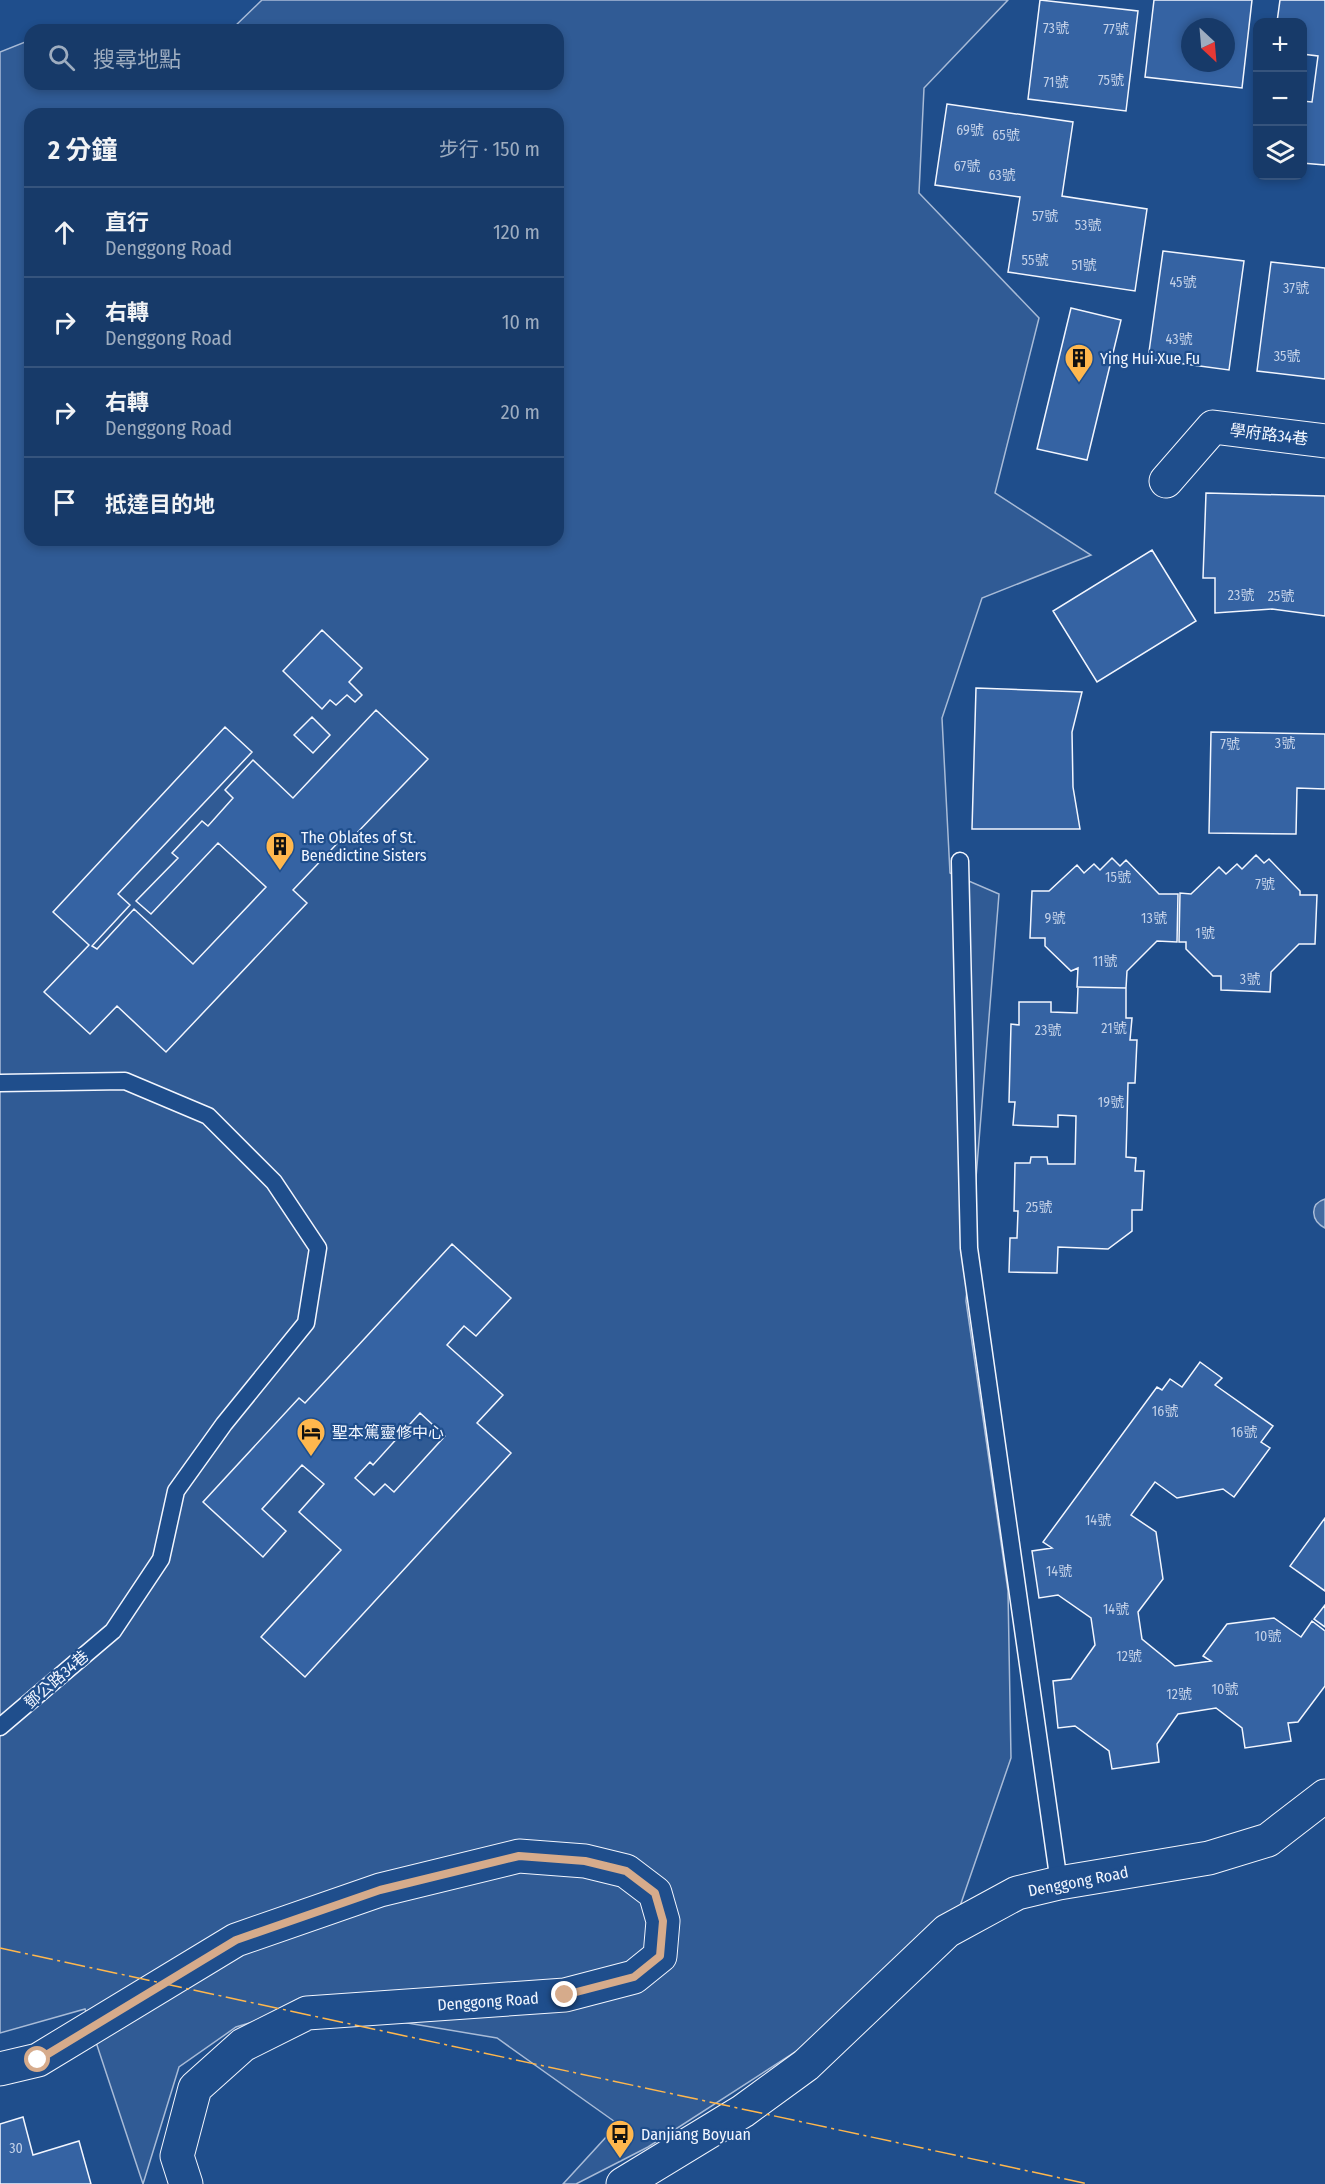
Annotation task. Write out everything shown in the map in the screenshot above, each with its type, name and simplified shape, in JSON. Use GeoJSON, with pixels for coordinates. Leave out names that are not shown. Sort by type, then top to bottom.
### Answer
{"type":"FeatureCollection","features":[{"type":"Feature","properties":{"kind":"street","name":"學府路34巷"},"geometry":{"type":"LineString","coordinates":[[1166,481],[1213,427],[1325,441]]}},
{"type":"Feature","properties":{"kind":"street","name":"Denggong Road"},"geometry":{"type":"LineString","coordinates":[[623,2184],[743,2111],[806,2065],[947,1931],[1017,1893],[1059,1883],[1209,1857],[1268,1840],[1325,1796]]}},
{"type":"Feature","properties":{"kind":"street","name":"Denggong Road"},"geometry":{"type":"LineString","coordinates":[[0,2069],[38,2060],[236,1940],[380,1890],[519,1856],[585,1861],[626,1871],[655,1893],[663,1921],[660,1956],[634,1977],[565,1995],[308,2013],[243,2044],[195,2088],[177,2156],[186,2184]]}},
{"type":"Feature","properties":{"kind":"lane"},"geometry":{"type":"LineString","coordinates":[[960,861],[969,1248],[1059,1883]]}},
{"type":"Feature","properties":{"kind":"lane","name":"鄧公路34巷"},"geometry":{"type":"LineString","coordinates":[[0,1083],[125,1081],[208,1116],[274,1182],[318,1248],[306,1323],[224,1424],[176,1491],[161,1559],[113,1631],[0,1727]]}},
{"type":"Feature","properties":{"kind":"shaded area"},"geometry":{"type":"Polygon","coordinates":[[[262,0],[1008,0],[924,88],[919,193],[1039,318],[995,493],[1091,555],[982,598],[942,718],[950,873],[999,894],[966,1301],[1008,1591],[1011,1758],[959,1909],[806,2045],[648,2147],[576,2184],[563,2184],[618,2124],[497,2038],[306,2006],[236,2027],[179,2067],[143,2184],[85,2009],[0,2033],[0,52],[24,42],[24,90],[564,90],[564,24],[237,24],[262,0]]]}},
{"type":"Feature","properties":{"kind":"shaded area"},"geometry":{"type":"Polygon","coordinates":[[[1325,1199],[1325,1228],[1317,1221],[1314,1209],[1320,1201],[1325,1199]]]}},
{"type":"Feature","properties":{"kind":"building"},"geometry":{"type":"Polygon","coordinates":[[[1040,0],[1138,11],[1126,111],[1028,99],[1040,0]]]}},
{"type":"Feature","properties":{"kind":"building"},"geometry":{"type":"Polygon","coordinates":[[[1154,0],[1252,0],[1242,88],[1145,77],[1154,0]]]}},
{"type":"Feature","properties":{"kind":"building"},"geometry":{"type":"Polygon","coordinates":[[[1280,0],[1325,0],[1325,165],[1307,163],[1307,102],[1312,102],[1318,56],[1307,55],[1307,18],[1278,18],[1280,0]]]}},
{"type":"Feature","properties":{"kind":"building"},"geometry":{"type":"Polygon","coordinates":[[[947,104],[1073,122],[1062,196],[1147,209],[1135,291],[1008,272],[1020,197],[935,185],[947,104]]]}},
{"type":"Feature","properties":{"kind":"building"},"geometry":{"type":"Polygon","coordinates":[[[1163,251],[1244,261],[1229,370],[1148,359],[1163,251]]]}},
{"type":"Feature","properties":{"kind":"building"},"geometry":{"type":"Polygon","coordinates":[[[1271,262],[1325,268],[1325,379],[1257,371],[1271,262]]]}},
{"type":"Feature","properties":{"kind":"building","name":"Ying Hui Xue Fu"},"geometry":{"type":"Polygon","coordinates":[[[1071,308],[1121,320],[1087,460],[1037,449],[1071,308]]]}},
{"type":"Feature","properties":{"kind":"building"},"geometry":{"type":"Polygon","coordinates":[[[1206,493],[1325,496],[1325,616],[1272,609],[1215,613],[1215,578],[1203,578],[1206,493]]]}},
{"type":"Feature","properties":{"kind":"building"},"geometry":{"type":"Polygon","coordinates":[[[1152,550],[1196,621],[1097,682],[1053,611],[1152,550]]]}},
{"type":"Feature","properties":{"kind":"building"},"geometry":{"type":"Polygon","coordinates":[[[322,630],[362,668],[349,682],[362,695],[355,702],[347,695],[336,705],[330,700],[322,709],[283,671],[322,630]]]}},
{"type":"Feature","properties":{"kind":"building"},"geometry":{"type":"Polygon","coordinates":[[[976,688],[1082,692],[1072,732],[1073,787],[1080,829],[972,829],[976,688]]]}},
{"type":"Feature","properties":{"kind":"building","name":"The Oblates of St. Benedictine Sisters"},"geometry":{"type":"Polygon","coordinates":[[[376,710],[428,759],[354,836],[349,831],[293,890],[307,903],[166,1052],[117,1006],[90,1034],[44,992],[89,945],[53,912],[225,727],[252,752],[118,894],[130,905],[92,946],[97,949],[134,909],[193,964],[266,887],[218,843],[151,914],[136,901],[178,858],[172,853],[202,821],[208,826],[233,798],[225,790],[253,760],[293,798],[376,710]]]}},
{"type":"Feature","properties":{"kind":"building"},"geometry":{"type":"Polygon","coordinates":[[[312,717],[330,735],[313,753],[294,735],[312,717]]]}},
{"type":"Feature","properties":{"kind":"building"},"geometry":{"type":"Polygon","coordinates":[[[1211,732],[1325,734],[1325,789],[1297,788],[1296,834],[1209,833],[1211,732]]]}},
{"type":"Feature","properties":{"kind":"building"},"geometry":{"type":"Polygon","coordinates":[[[1256,855],[1264,863],[1269,859],[1300,891],[1300,895],[1317,895],[1315,944],[1299,944],[1271,972],[1270,992],[1221,990],[1221,976],[1213,976],[1186,949],[1186,942],[1179,942],[1180,893],[1191,894],[1219,867],[1226,874],[1237,864],[1242,869],[1256,855]]]}},
{"type":"Feature","properties":{"kind":"building"},"geometry":{"type":"Polygon","coordinates":[[[1112,858],[1120,866],[1126,860],[1159,894],[1178,894],[1177,942],[1157,941],[1127,971],[1126,988],[1077,987],[1078,968],[1071,971],[1045,946],[1045,938],[1030,938],[1032,891],[1049,891],[1077,865],[1084,873],[1094,864],[1100,870],[1112,858]]]}},
{"type":"Feature","properties":{"kind":"building"},"geometry":{"type":"Polygon","coordinates":[[[1078,987],[1126,988],[1126,1018],[1132,1018],[1130,1040],[1137,1040],[1135,1083],[1128,1083],[1126,1157],[1136,1158],[1135,1171],[1144,1171],[1142,1210],[1132,1210],[1132,1231],[1108,1249],[1058,1247],[1057,1273],[1009,1272],[1010,1238],[1017,1238],[1018,1211],[1014,1211],[1015,1163],[1030,1163],[1031,1157],[1047,1157],[1048,1164],[1075,1164],[1076,1116],[1058,1115],[1058,1127],[1013,1125],[1015,1102],[1009,1102],[1011,1024],[1019,1025],[1019,1002],[1051,1002],[1051,1012],[1077,1013],[1078,987]]]}},
{"type":"Feature","properties":{"kind":"building","name":"聖本篤靈修中心"},"geometry":{"type":"Polygon","coordinates":[[[452,1244],[511,1298],[476,1336],[464,1326],[447,1345],[503,1395],[477,1423],[511,1453],[305,1677],[261,1637],[341,1550],[299,1512],[324,1484],[302,1465],[262,1509],[286,1531],[263,1557],[203,1502],[299,1398],[305,1403],[452,1244]],[[420,1413],[373,1465],[370,1462],[355,1478],[374,1495],[385,1484],[394,1492],[445,1436],[420,1413]]]}},
{"type":"Feature","properties":{"kind":"building"},"geometry":{"type":"Polygon","coordinates":[[[1200,1362],[1222,1378],[1215,1385],[1273,1426],[1261,1442],[1270,1448],[1234,1497],[1223,1489],[1177,1498],[1155,1482],[1131,1515],[1156,1532],[1163,1579],[1138,1612],[1142,1639],[1175,1666],[1211,1661],[1203,1656],[1227,1624],[1274,1618],[1301,1637],[1312,1621],[1325,1631],[1325,1686],[1298,1722],[1288,1723],[1291,1741],[1245,1748],[1242,1728],[1216,1708],[1178,1714],[1157,1744],[1159,1762],[1112,1769],[1109,1751],[1075,1726],[1058,1728],[1053,1681],[1071,1679],[1095,1645],[1091,1618],[1058,1595],[1039,1598],[1032,1551],[1052,1548],[1043,1542],[1157,1387],[1162,1390],[1170,1379],[1182,1387],[1200,1362]]]}},
{"type":"Feature","properties":{"kind":"building"},"geometry":{"type":"Polygon","coordinates":[[[1325,1518],[1325,1591],[1290,1566],[1325,1518]]]}},
{"type":"Feature","properties":{"kind":"building"},"geometry":{"type":"Polygon","coordinates":[[[1325,1605],[1325,1627],[1314,1619],[1325,1605]]]}},
{"type":"Feature","properties":{"kind":"building"},"geometry":{"type":"Polygon","coordinates":[[[23,2117],[33,2155],[79,2141],[91,2184],[0,2184],[0,2124],[23,2117]]]}},
{"type":"Feature","properties":{"kind":"power"},"geometry":{"type":"LineString","coordinates":[[0,1948],[1088,2184]]}},
{"type":"Feature","properties":{"kind":"place","name":"Ying Hui Xue Fu"},"geometry":{"type":"Point","coordinates":[1079,384]}},
{"type":"Feature","properties":{"kind":"place","name":"The Oblates of St. Benedictine Sisters"},"geometry":{"type":"Point","coordinates":[280,872]}},
{"type":"Feature","properties":{"kind":"place","name":"聖本篤靈修中心"},"geometry":{"type":"Point","coordinates":[311,1458]}},
{"type":"Feature","properties":{"kind":"place","name":"Danjiang Boyuan"},"geometry":{"type":"Point","coordinates":[620,2160]}},
{"type":"Feature","properties":{"kind":"route"},"geometry":{"type":"LineString","coordinates":[[38,2060],[236,1940],[380,1890],[519,1856],[585,1861],[626,1871],[655,1893],[663,1921],[660,1956],[634,1977],[565,1995]]}}]}
